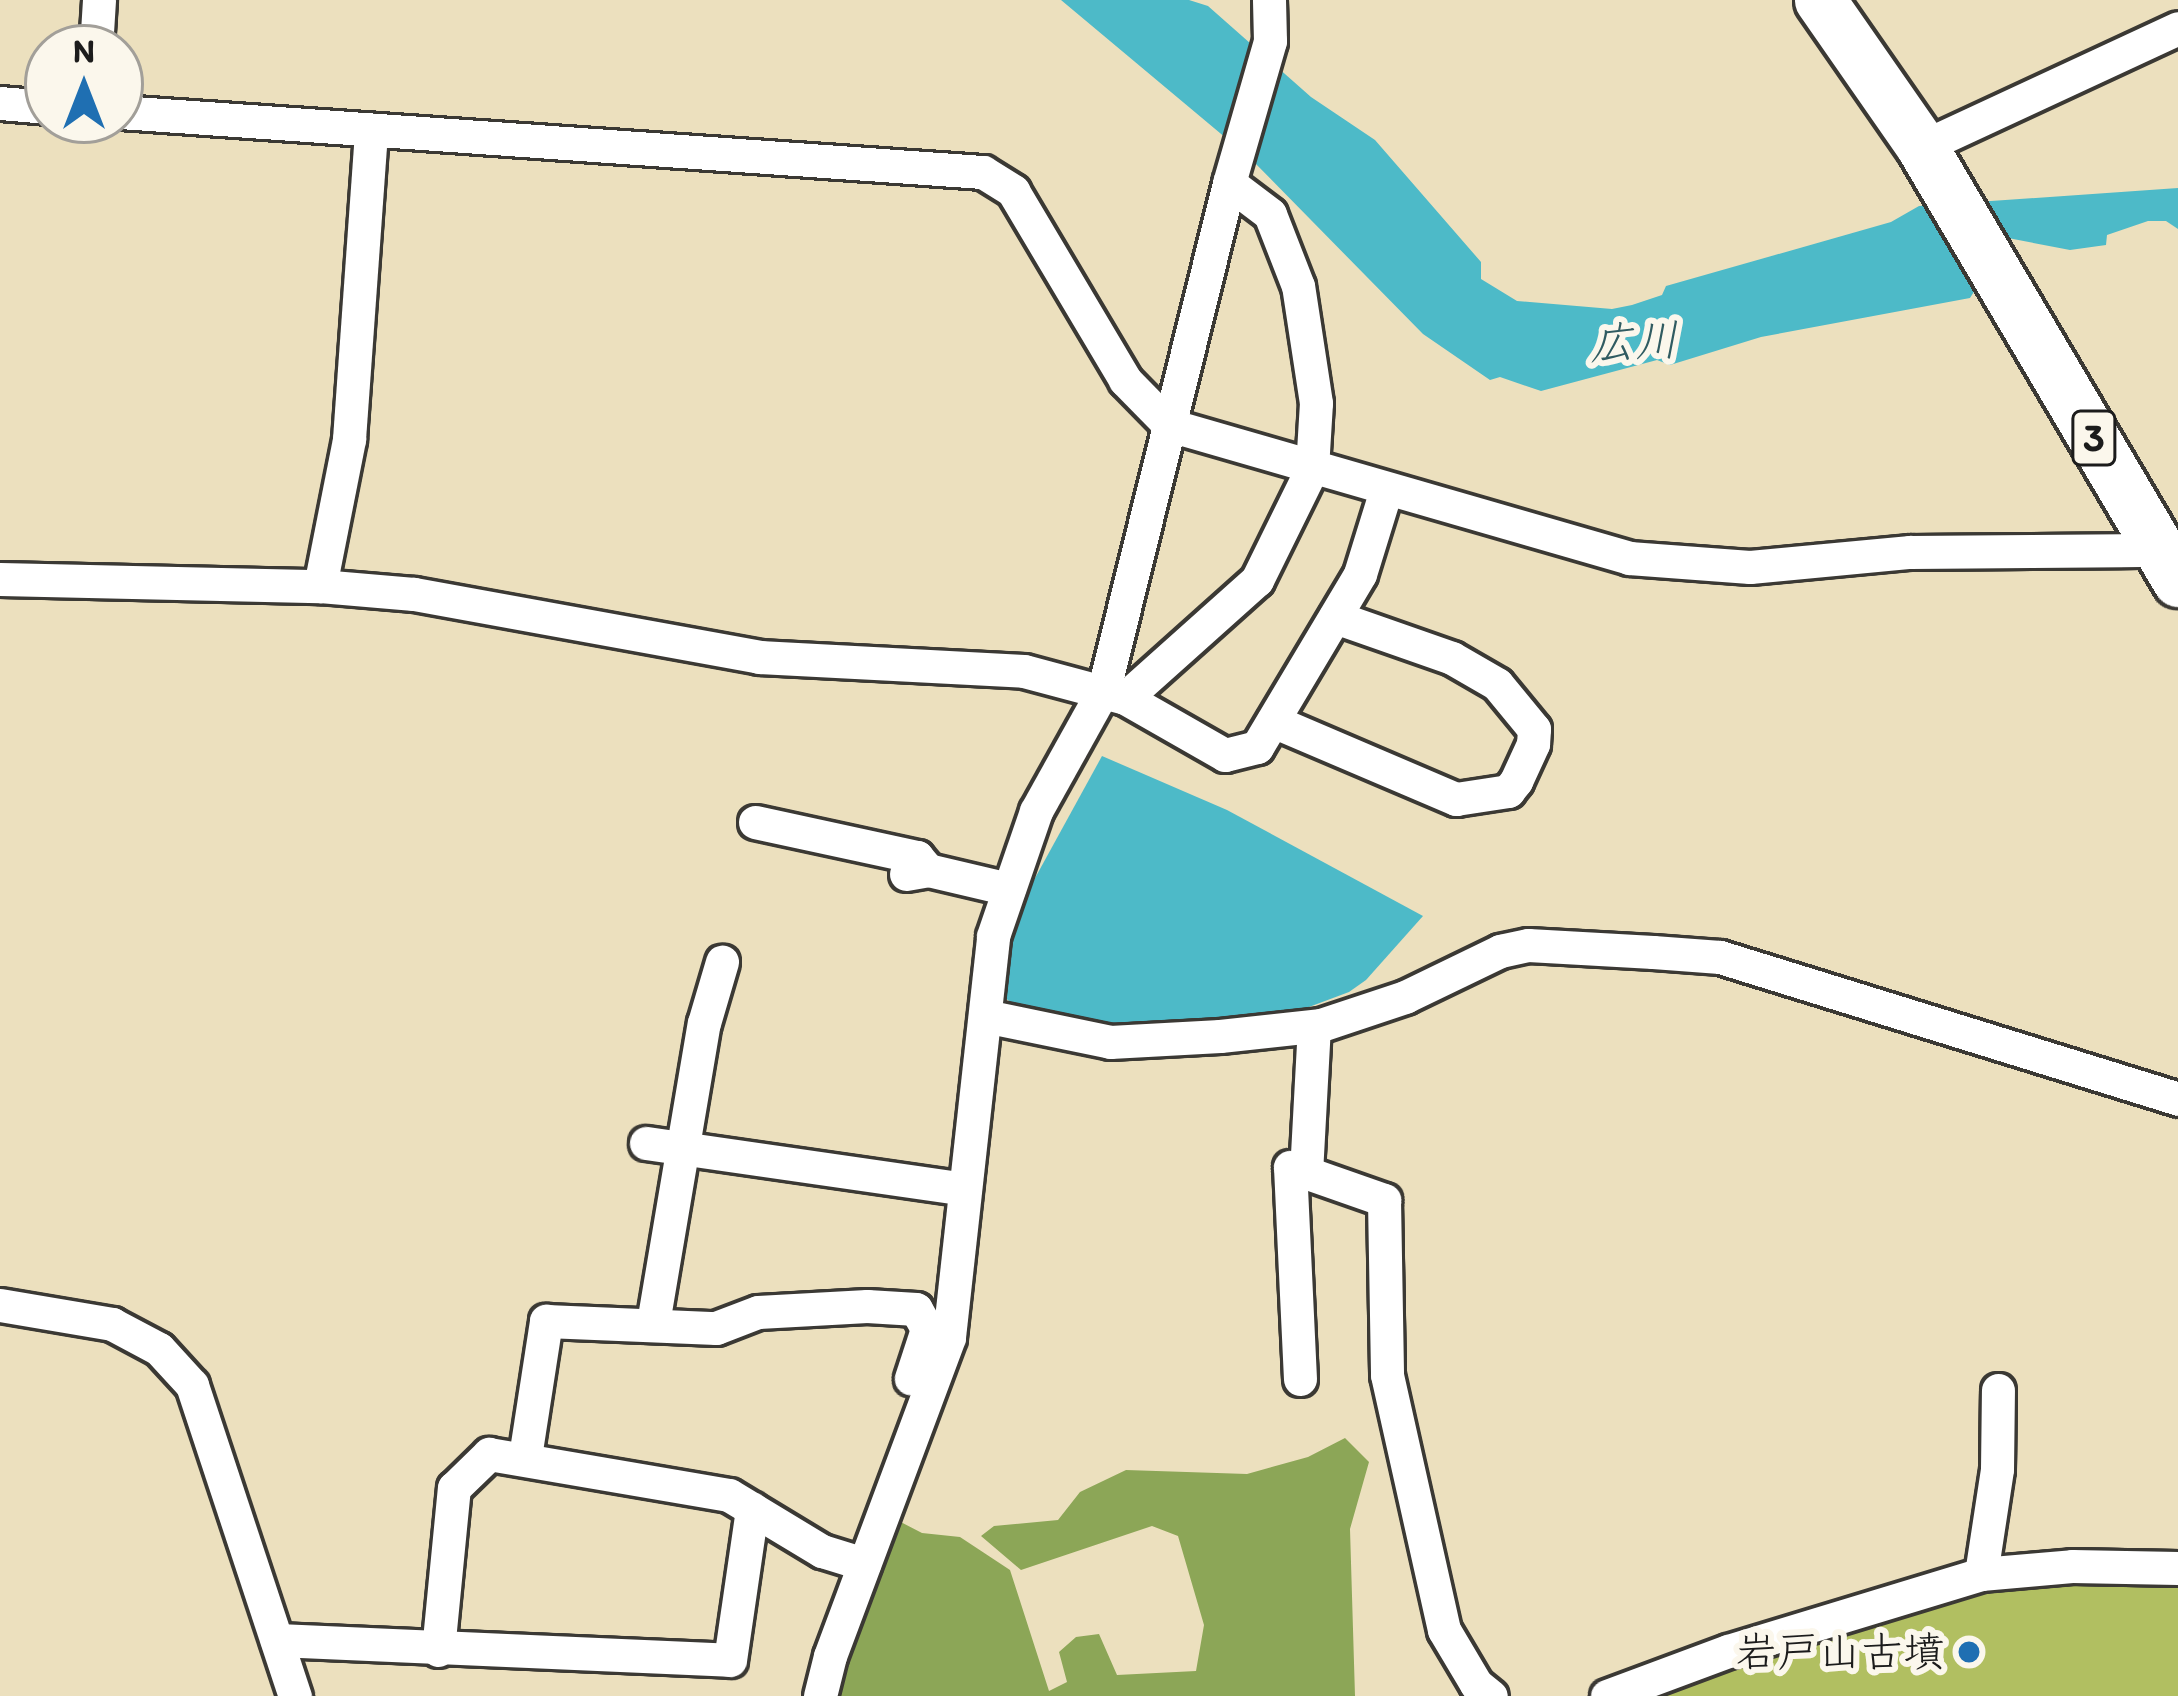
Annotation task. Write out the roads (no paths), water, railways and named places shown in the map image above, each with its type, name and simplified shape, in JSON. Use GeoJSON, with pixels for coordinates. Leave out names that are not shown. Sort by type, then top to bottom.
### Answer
{"type":"FeatureCollection","features":[{"type":"Feature","properties":{"kind":"highway","name":"3"},"geometry":{"type":"LineString","coordinates":[[1820,0],[1933,166],[2171,565]]}},
{"type":"Feature","properties":{"kind":"street"},"geometry":{"type":"LineString","coordinates":[[1114,693],[1169,425],[1270,41],[1269,0]]}},
{"type":"Feature","properties":{"kind":"street"},"geometry":{"type":"LineString","coordinates":[[1933,166],[2178,28]]}},
{"type":"Feature","properties":{"kind":"street"},"geometry":{"type":"LineString","coordinates":[[144,114],[982,172],[1013,191],[1124,380],[1169,425],[1629,558],[1750,567],[1910,552],[2171,565]]}},
{"type":"Feature","properties":{"kind":"street"},"geometry":{"type":"LineString","coordinates":[[320,586],[349,439],[371,130]]}},
{"type":"Feature","properties":{"kind":"street"},"geometry":{"type":"LineString","coordinates":[[820,1696],[949,1337],[993,936],[1036,812],[1114,693],[1257,580],[1312,468],[1316,403],[1298,286],[1270,214],[1232,174]]}},
{"type":"Feature","properties":{"kind":"street"},"geometry":{"type":"LineString","coordinates":[[0,579],[320,586],[414,595],[759,657],[1024,670],[1114,693],[1226,755],[1257,747],[1273,721],[1360,574],[1386,490]]}},
{"type":"Feature","properties":{"kind":"street"},"geometry":{"type":"LineString","coordinates":[[1273,721],[1456,799],[1508,791],[1516,782],[1534,729],[1497,684],[1452,658],[1335,616]]}},
{"type":"Feature","properties":{"kind":"street"},"geometry":{"type":"LineString","coordinates":[[755,822],[917,857],[916,872],[1009,889]]}},
{"type":"Feature","properties":{"kind":"street"},"geometry":{"type":"LineString","coordinates":[[985,1016],[1110,1042],[1313,1026],[1406,997],[1500,951],[1528,945],[1720,957],[2178,1099]]}},
{"type":"Feature","properties":{"kind":"street"},"geometry":{"type":"LineString","coordinates":[[653,1323],[704,1023],[722,962]]}},
{"type":"Feature","properties":{"kind":"street"},"geometry":{"type":"LineString","coordinates":[[1306,1173],[1313,1026]]}},
{"type":"Feature","properties":{"kind":"street"},"geometry":{"type":"LineString","coordinates":[[646,1143],[965,1189]]}},
{"type":"Feature","properties":{"kind":"street"},"geometry":{"type":"LineString","coordinates":[[1300,1379],[1290,1167],[1384,1200],[1387,1375],[1444,1630],[1476,1684],[1491,1696]]}},
{"type":"Feature","properties":{"kind":"street"},"geometry":{"type":"LineString","coordinates":[[0,1305],[112,1324],[159,1349],[192,1385],[295,1696]]}},
{"type":"Feature","properties":{"kind":"street"},"geometry":{"type":"LineString","coordinates":[[525,1457],[546,1321],[716,1328],[758,1312],[866,1306],[916,1309],[927,1329],[870,1504],[885,1509]]}},
{"type":"Feature","properties":{"kind":"street"},"geometry":{"type":"LineString","coordinates":[[1981,1574],[1997,1469],[1998,1390]]}},
{"type":"Feature","properties":{"kind":"street"},"geometry":{"type":"LineString","coordinates":[[438,1650],[454,1488],[489,1454],[729,1495],[822,1551],[864,1564]]}},
{"type":"Feature","properties":{"kind":"street"},"geometry":{"type":"LineString","coordinates":[[277,1640],[730,1660],[752,1509]]}},
{"type":"Feature","properties":{"kind":"street"},"geometry":{"type":"LineString","coordinates":[[1607,1696],[1727,1651],[1981,1574],[2072,1566],[2178,1568]]}},
{"type":"Feature","properties":{"kind":"water","name":"広川"},"geometry":{"type":"Polygon","coordinates":[[[1061,0],[1189,0],[1208,6],[1311,97],[1375,140],[1481,262],[1481,279],[1517,301],[1612,309],[1632,305],[1662,295],[1666,286],[1891,222],[1919,206],[2178,188],[2178,229],[2166,221],[2148,221],[2107,235],[2106,245],[2070,250],[2008,238],[1970,298],[1761,337],[1670,365],[1657,360],[1541,391],[1500,377],[1490,380],[1423,334],[1251,159],[1061,0]]]}},
{"type":"Feature","properties":{"kind":"water"},"geometry":{"type":"Polygon","coordinates":[[[1102,756],[1227,810],[1423,916],[1366,980],[1349,992],[1301,1010],[1200,1024],[1121,1024],[1024,1011],[1005,998],[1012,920],[1102,756]]]}},
{"type":"Feature","properties":{"kind":"place","name":"岩戸山古墳"},"geometry":{"type":"Point","coordinates":[1969,1652]}}]}
